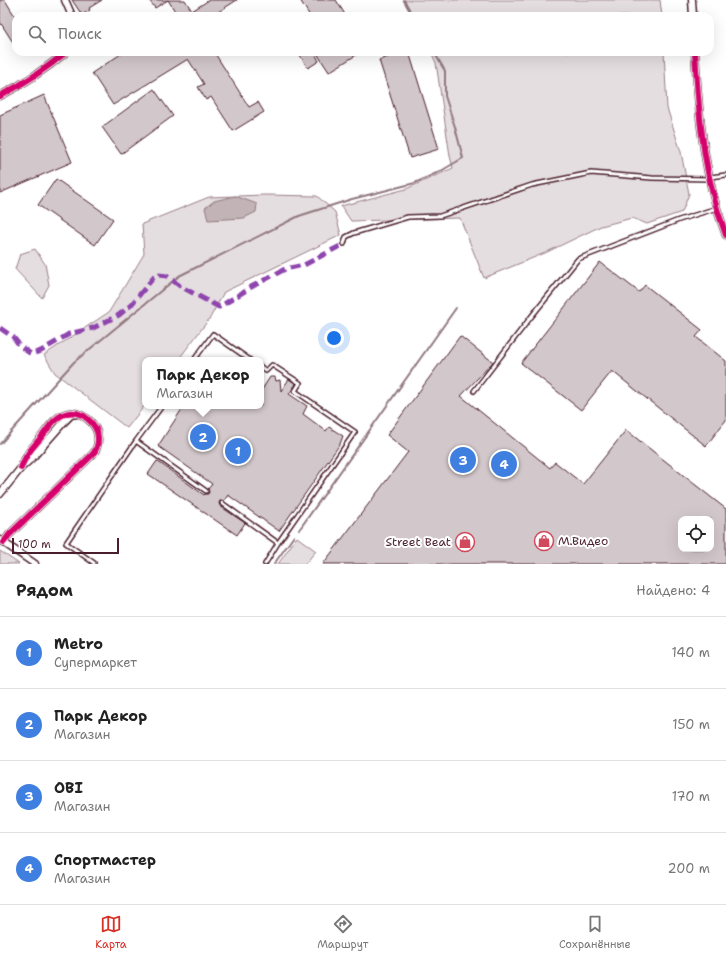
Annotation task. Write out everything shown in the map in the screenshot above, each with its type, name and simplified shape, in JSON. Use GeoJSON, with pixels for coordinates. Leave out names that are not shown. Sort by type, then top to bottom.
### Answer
{"type":"FeatureCollection","features":[{"type":"Feature","properties":{"kind":"street"},"geometry":{"type":"LineString","coordinates":[[65,0],[70,12]]}},
{"type":"Feature","properties":{"kind":"street"},"geometry":{"type":"LineString","coordinates":[[692,0],[693,12]]}},
{"type":"Feature","properties":{"kind":"street"},"geometry":{"type":"LineString","coordinates":[[0,96],[12,90],[61,56]]}},
{"type":"Feature","properties":{"kind":"street"},"geometry":{"type":"LineString","coordinates":[[695,56],[703,139],[717,208],[726,235]]}},
{"type":"Feature","properties":{"kind":"street"},"geometry":{"type":"LineString","coordinates":[[21,468],[29,453],[57,418],[72,412],[81,414],[92,422],[99,438],[93,454],[2,541],[35,564]]}},
{"type":"Feature","properties":{"kind":"street"},"geometry":{"type":"LineString","coordinates":[[0,494],[21,468],[33,457],[68,418],[74,414],[81,414]]}},
{"type":"Feature","properties":{"kind":"lane"},"geometry":{"type":"LineString","coordinates":[[344,244],[346,237],[354,232],[392,221],[408,217],[440,216],[532,185],[591,173],[652,178],[710,178],[726,175]]}},
{"type":"Feature","properties":{"kind":"lane"},"geometry":{"type":"LineString","coordinates":[[474,391],[578,259],[679,220],[717,208]]}},
{"type":"Feature","properties":{"kind":"lane"},"geometry":{"type":"LineString","coordinates":[[196,357],[213,334],[246,357]]}},
{"type":"Feature","properties":{"kind":"lane"},"geometry":{"type":"LineString","coordinates":[[264,369],[266,371],[272,365],[300,383],[295,391],[355,432],[265,564]]}},
{"type":"Feature","properties":{"kind":"lane"},"geometry":{"type":"LineString","coordinates":[[94,564],[66,543],[160,409]]}},
{"type":"Feature","properties":{"kind":"lane"},"geometry":{"type":"LineString","coordinates":[[136,441],[206,491]]}},
{"type":"Feature","properties":{"kind":"lane"},"geometry":{"type":"LineString","coordinates":[[222,502],[278,543]]}},
{"type":"Feature","properties":{"kind":"shaded area"},"geometry":{"type":"Polygon","coordinates":[[[403,0],[660,0],[662,12],[410,12],[403,0]]]}},
{"type":"Feature","properties":{"kind":"shaded area"},"geometry":{"type":"Polygon","coordinates":[[[433,56],[664,56],[667,108],[681,152],[689,194],[682,212],[647,224],[632,218],[601,226],[545,253],[484,278],[460,218],[351,221],[341,206],[406,189],[453,168],[436,63],[433,56]]]}},
{"type":"Feature","properties":{"kind":"shaded area"},"geometry":{"type":"Polygon","coordinates":[[[265,195],[317,196],[335,212],[341,235],[224,292],[210,318],[180,357],[142,357],[142,409],[127,428],[55,373],[44,355],[109,312],[144,254],[142,224],[209,197],[265,195]]]}},
{"type":"Feature","properties":{"kind":"shaded area"},"geometry":{"type":"Polygon","coordinates":[[[235,196],[257,204],[256,212],[244,218],[208,220],[205,208],[214,201],[235,196]]]}},
{"type":"Feature","properties":{"kind":"shaded area"},"geometry":{"type":"Polygon","coordinates":[[[35,249],[45,264],[49,285],[42,298],[15,269],[20,254],[35,249]]]}},
{"type":"Feature","properties":{"kind":"shaded area"},"geometry":{"type":"Polygon","coordinates":[[[297,537],[316,551],[305,564],[278,564],[297,537]]]}},
{"type":"Feature","properties":{"kind":"shaded area"},"geometry":{"type":"Polygon","coordinates":[[[0,551],[19,564],[0,564],[0,551]]]}},
{"type":"Feature","properties":{"kind":"building"},"geometry":{"type":"Polygon","coordinates":[[[0,0],[5,0],[12,12],[12,41],[0,22],[0,0]]]}},
{"type":"Feature","properties":{"kind":"building"},"geometry":{"type":"Polygon","coordinates":[[[72,0],[102,0],[89,8],[90,10],[87,12],[80,12],[72,0]]]}},
{"type":"Feature","properties":{"kind":"building"},"geometry":{"type":"Polygon","coordinates":[[[149,0],[168,0],[155,8],[149,0]]]}},
{"type":"Feature","properties":{"kind":"building"},"geometry":{"type":"Polygon","coordinates":[[[168,0],[185,0],[192,11],[209,0],[237,0],[218,12],[176,12],[168,0]]]}},
{"type":"Feature","properties":{"kind":"building"},"geometry":{"type":"Polygon","coordinates":[[[300,0],[336,0],[344,12],[308,12],[300,0]]]}},
{"type":"Feature","properties":{"kind":"building"},"geometry":{"type":"Polygon","coordinates":[[[118,56],[217,56],[249,107],[258,102],[264,112],[233,131],[211,97],[206,100],[198,87],[204,84],[188,59],[113,105],[92,73],[118,56]]]}},
{"type":"Feature","properties":{"kind":"building"},"geometry":{"type":"Polygon","coordinates":[[[300,56],[316,56],[319,61],[308,68],[300,56]]]}},
{"type":"Feature","properties":{"kind":"building"},"geometry":{"type":"Polygon","coordinates":[[[319,56],[355,56],[329,72],[319,56]]]}},
{"type":"Feature","properties":{"kind":"building"},"geometry":{"type":"Polygon","coordinates":[[[391,56],[410,56],[439,149],[410,158],[379,60],[391,56]]]}},
{"type":"Feature","properties":{"kind":"building"},"geometry":{"type":"Polygon","coordinates":[[[154,89],[173,116],[121,154],[102,127],[154,89]]]}},
{"type":"Feature","properties":{"kind":"building"},"geometry":{"type":"Polygon","coordinates":[[[44,95],[72,162],[0,193],[0,115],[44,95]]]}},
{"type":"Feature","properties":{"kind":"building"},"geometry":{"type":"Polygon","coordinates":[[[56,179],[113,219],[95,245],[38,205],[56,179]]]}},
{"type":"Feature","properties":{"kind":"building"},"geometry":{"type":"Polygon","coordinates":[[[600,262],[639,292],[645,285],[702,330],[696,337],[726,361],[726,420],[706,446],[612,371],[581,410],[521,363],[600,262]]]}},
{"type":"Feature","properties":{"kind":"building"},"geometry":{"type":"Polygon","coordinates":[[[460,336],[493,362],[461,396],[550,468],[555,462],[583,484],[626,430],[726,509],[726,564],[323,564],[408,452],[387,435],[460,336]]]}},
{"type":"Feature","properties":{"kind":"building"},"geometry":{"type":"Polygon","coordinates":[[[270,377],[275,377],[276,381],[280,380],[281,391],[289,379],[296,384],[289,394],[307,406],[303,414],[326,431],[329,427],[343,436],[340,444],[279,531],[228,495],[224,501],[220,501],[220,506],[245,523],[237,535],[148,474],[157,461],[204,495],[208,494],[208,489],[212,484],[158,446],[182,409],[264,409],[264,386],[270,377]]]}},
{"type":"Feature","properties":{"kind":"waterway"},"geometry":{"type":"LineString","coordinates":[[404,0],[411,12]]}},
{"type":"Feature","properties":{"kind":"waterway"},"geometry":{"type":"LineString","coordinates":[[0,444],[74,362],[179,276],[299,216],[352,199],[415,183],[441,171],[463,158],[445,96],[445,71],[436,56]]}},
{"type":"Feature","properties":{"kind":"waterway"},"geometry":{"type":"LineString","coordinates":[[299,530],[456,308]]}},
{"type":"Feature","properties":{"kind":"waterway"},"geometry":{"type":"LineString","coordinates":[[274,564],[294,536]]}},
{"type":"Feature","properties":{"kind":"marked path"},"geometry":{"type":"LineString","coordinates":[[0,328],[13,337],[21,347],[31,354],[41,351],[69,334],[93,328],[119,315],[131,305],[154,277],[159,275],[167,276],[180,286],[219,307],[253,286],[285,269],[304,265],[344,244]]}},
{"type":"Feature","properties":{"kind":"cycle path"},"geometry":{"type":"LineString","coordinates":[[0,96],[34,76],[61,56]]}},
{"type":"Feature","properties":{"kind":"cycle path"},"geometry":{"type":"LineString","coordinates":[[695,56],[699,111],[704,151],[712,190],[726,235]]}},
{"type":"Feature","properties":{"kind":"cycle path"},"geometry":{"type":"LineString","coordinates":[[4,542],[9,535],[93,454],[98,442],[95,428],[88,419],[77,413],[65,414],[57,418],[29,451],[21,468]]}},
{"type":"Feature","properties":{"kind":"place","name":"Парк Декор"},"geometry":{"type":"Point","coordinates":[203,437]}},
{"type":"Feature","properties":{"kind":"place","name":"Metro"},"geometry":{"type":"Point","coordinates":[238,451]}},
{"type":"Feature","properties":{"kind":"place","name":"OBI"},"geometry":{"type":"Point","coordinates":[463,460]}},
{"type":"Feature","properties":{"kind":"place","name":"Спортмастер"},"geometry":{"type":"Point","coordinates":[504,464]}},
{"type":"Feature","properties":{"kind":"place","name":"М.Видео"},"geometry":{"type":"Point","coordinates":[544,541]}},
{"type":"Feature","properties":{"kind":"place","name":"Street Beat"},"geometry":{"type":"Point","coordinates":[465,542]}}]}
